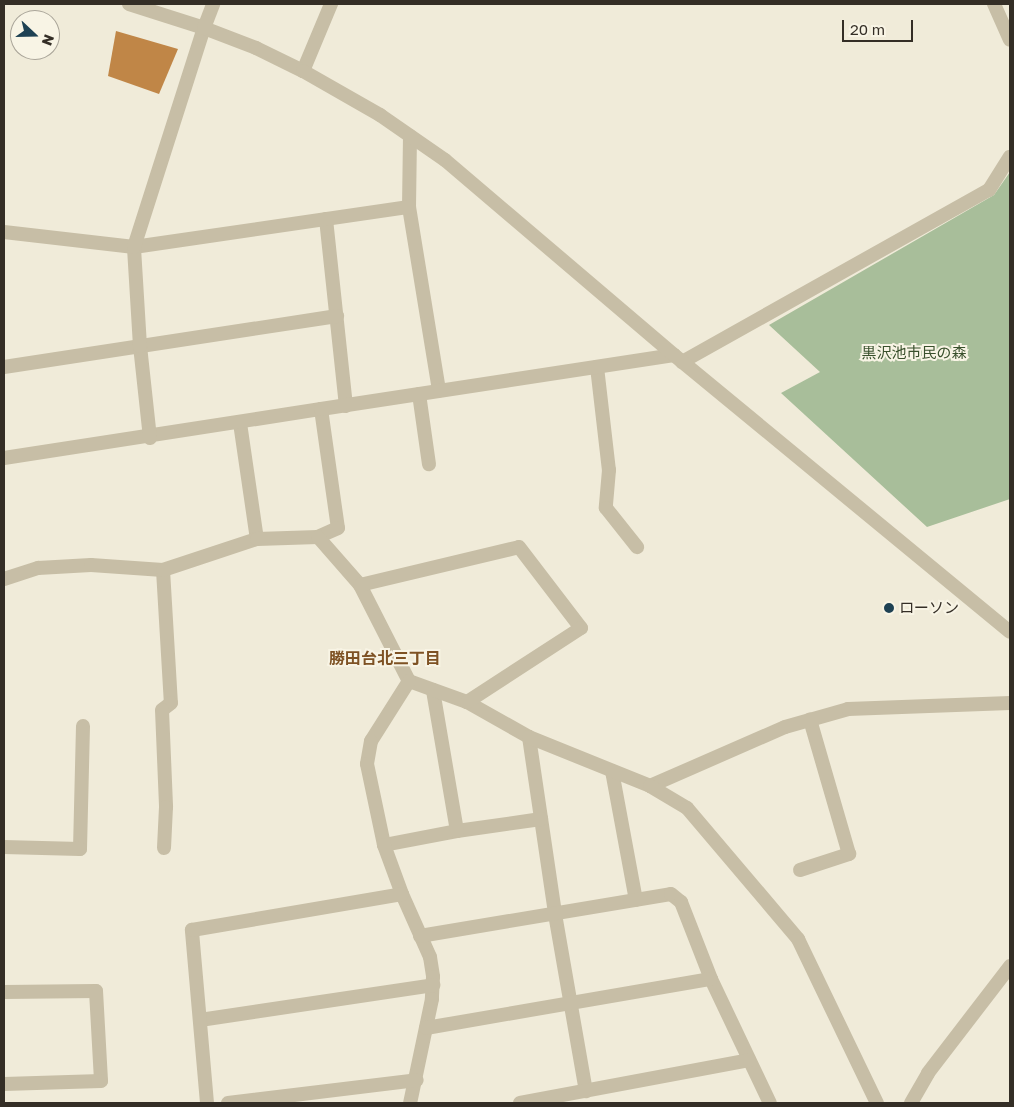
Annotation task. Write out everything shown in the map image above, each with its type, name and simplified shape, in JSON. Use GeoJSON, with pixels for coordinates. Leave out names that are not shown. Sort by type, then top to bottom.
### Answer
{"type":"FeatureCollection","features":[{"type":"Feature","properties":{"kind":"street"},"geometry":{"type":"LineString","coordinates":[[129,4],[204,28],[256,48],[303,70],[380,115],[444,160],[678,359],[1010,632]]}},
{"type":"Feature","properties":{"kind":"street"},"geometry":{"type":"LineString","coordinates":[[150,438],[140,346],[134,247],[213,4]]}},
{"type":"Feature","properties":{"kind":"street"},"geometry":{"type":"LineString","coordinates":[[303,70],[331,4]]}},
{"type":"Feature","properties":{"kind":"street"},"geometry":{"type":"LineString","coordinates":[[994,4],[1010,40]]}},
{"type":"Feature","properties":{"kind":"street"},"geometry":{"type":"LineString","coordinates":[[410,136],[409,207],[439,391]]}},
{"type":"Feature","properties":{"kind":"street"},"geometry":{"type":"LineString","coordinates":[[4,458],[150,438],[596,367],[678,359],[989,190],[1010,157]]}},
{"type":"Feature","properties":{"kind":"street"},"geometry":{"type":"LineString","coordinates":[[4,232],[134,247],[409,207]]}},
{"type":"Feature","properties":{"kind":"street"},"geometry":{"type":"LineString","coordinates":[[326,220],[346,406]]}},
{"type":"Feature","properties":{"kind":"street"},"geometry":{"type":"LineString","coordinates":[[4,367],[337,316]]}},
{"type":"Feature","properties":{"kind":"street"},"geometry":{"type":"LineString","coordinates":[[596,367],[609,470],[606,508],[637,548]]}},
{"type":"Feature","properties":{"kind":"street"},"geometry":{"type":"LineString","coordinates":[[420,394],[429,464]]}},
{"type":"Feature","properties":{"kind":"street"},"geometry":{"type":"LineString","coordinates":[[4,579],[38,568],[65,566],[91,565],[163,570],[257,539],[318,537],[338,528],[321,410]]}},
{"type":"Feature","properties":{"kind":"street"},"geometry":{"type":"LineString","coordinates":[[240,423],[257,539]]}},
{"type":"Feature","properties":{"kind":"street"},"geometry":{"type":"LineString","coordinates":[[318,537],[360,585],[409,681],[468,702],[529,737],[650,786],[687,808],[798,939],[877,1103]]}},
{"type":"Feature","properties":{"kind":"street"},"geometry":{"type":"LineString","coordinates":[[360,585],[519,547],[581,628],[468,702]]}},
{"type":"Feature","properties":{"kind":"street"},"geometry":{"type":"LineString","coordinates":[[163,570],[171,703],[162,710],[166,807],[164,848]]}},
{"type":"Feature","properties":{"kind":"street"},"geometry":{"type":"LineString","coordinates":[[409,681],[371,741],[367,764],[384,845],[402,894],[430,957],[433,985],[417,1080],[410,1103]]}},
{"type":"Feature","properties":{"kind":"street"},"geometry":{"type":"LineString","coordinates":[[433,690],[457,832]]}},
{"type":"Feature","properties":{"kind":"street"},"geometry":{"type":"LineString","coordinates":[[650,786],[785,727],[848,709],[1010,703]]}},
{"type":"Feature","properties":{"kind":"street"},"geometry":{"type":"LineString","coordinates":[[800,870],[849,854],[810,720]]}},
{"type":"Feature","properties":{"kind":"street"},"geometry":{"type":"LineString","coordinates":[[4,847],[80,849],[83,726]]}},
{"type":"Feature","properties":{"kind":"street"},"geometry":{"type":"LineString","coordinates":[[529,737],[555,914],[586,1091]]}},
{"type":"Feature","properties":{"kind":"street"},"geometry":{"type":"LineString","coordinates":[[612,771],[636,900]]}},
{"type":"Feature","properties":{"kind":"street"},"geometry":{"type":"LineString","coordinates":[[384,845],[541,819]]}},
{"type":"Feature","properties":{"kind":"street"},"geometry":{"type":"LineString","coordinates":[[207,1103],[192,930],[402,894]]}},
{"type":"Feature","properties":{"kind":"street"},"geometry":{"type":"LineString","coordinates":[[420,936],[671,894],[681,902],[710,979],[770,1103]]}},
{"type":"Feature","properties":{"kind":"street"},"geometry":{"type":"LineString","coordinates":[[911,1103],[928,1074],[1010,966]]}},
{"type":"Feature","properties":{"kind":"street"},"geometry":{"type":"LineString","coordinates":[[426,1028],[710,979]]}},
{"type":"Feature","properties":{"kind":"street"},"geometry":{"type":"LineString","coordinates":[[200,1020],[433,985]]}},
{"type":"Feature","properties":{"kind":"street"},"geometry":{"type":"LineString","coordinates":[[4,992],[96,991],[101,1081],[4,1084]]}},
{"type":"Feature","properties":{"kind":"street"},"geometry":{"type":"LineString","coordinates":[[520,1103],[540,1101],[750,1060]]}},
{"type":"Feature","properties":{"kind":"street"},"geometry":{"type":"LineString","coordinates":[[228,1103],[288,1100],[417,1080]]}},
{"type":"Feature","properties":{"kind":"green space","name":"黒沢池市民の森"},"geometry":{"type":"Polygon","coordinates":[[[1010,172],[1010,499],[927,527],[781,393],[820,372],[769,325],[994,195],[1010,172]]]}},
{"type":"Feature","properties":{"kind":"building"},"geometry":{"type":"Polygon","coordinates":[[[116,31],[178,49],[159,94],[108,76],[116,31]]]}},
{"type":"Feature","properties":{"kind":"place","name":"ローソン"},"geometry":{"type":"Point","coordinates":[889,608]}},
{"type":"Feature","properties":{"kind":"district","name":"勝田台北三丁目"},"geometry":{"type":"Point","coordinates":[385,658]}}]}
